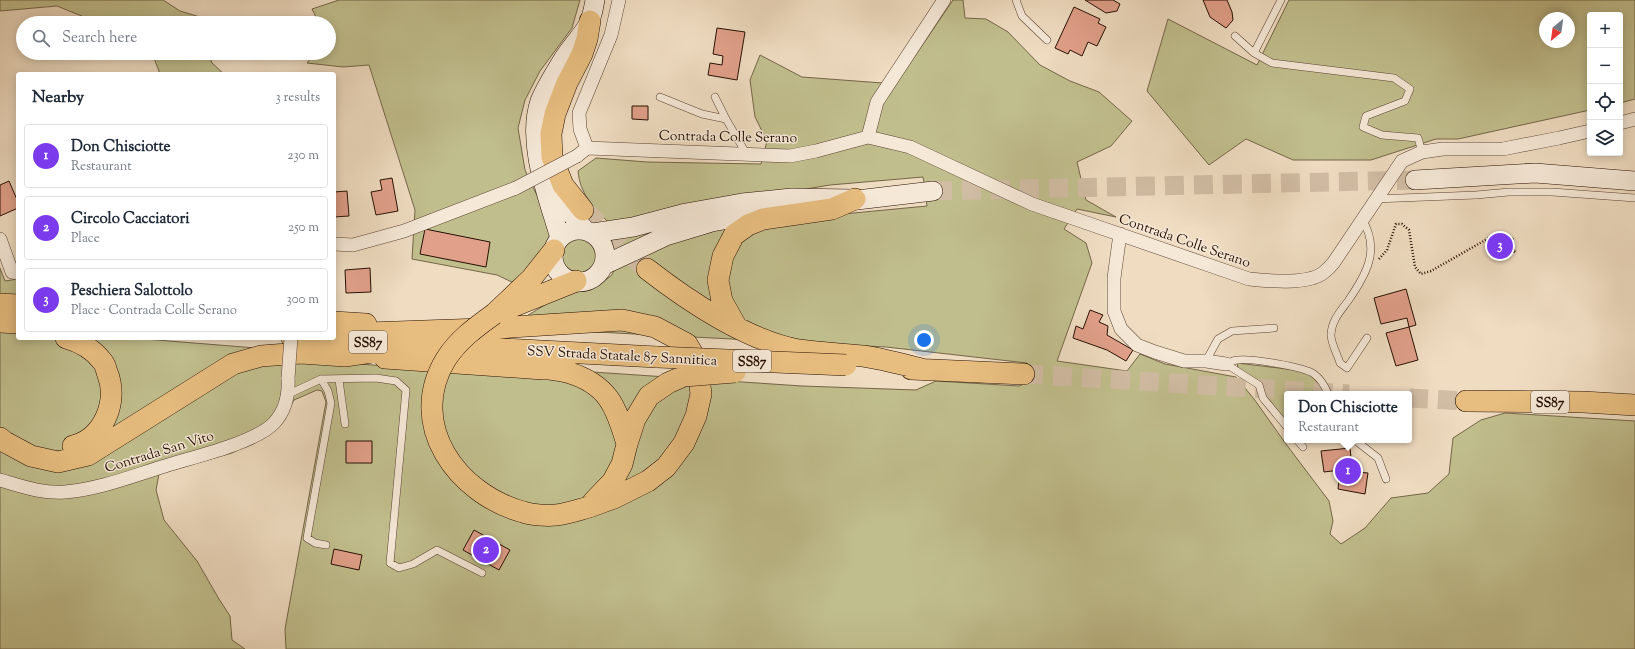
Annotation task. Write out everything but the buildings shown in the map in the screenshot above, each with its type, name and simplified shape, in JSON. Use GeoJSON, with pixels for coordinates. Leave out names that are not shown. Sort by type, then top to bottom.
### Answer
{"type":"FeatureCollection","features":[{"type":"Feature","properties":{"kind":"main road"},"geometry":{"type":"LineString","coordinates":[[494,314],[576,282],[590,280],[596,276],[604,265],[606,256],[600,239],[587,224],[563,185],[552,157],[551,134],[555,114],[567,83],[582,54],[587,39],[594,0]]}},
{"type":"Feature","properties":{"kind":"main road"},"geometry":{"type":"LineString","coordinates":[[576,282],[567,279],[560,274],[553,258],[557,244],[537,151],[535,126],[540,102],[551,80],[563,58],[590,22]]}},
{"type":"Feature","properties":{"kind":"main road"},"geometry":{"type":"LineString","coordinates":[[1415,180],[1535,173],[1635,181]]}},
{"type":"Feature","properties":{"kind":"main road"},"geometry":{"type":"LineString","coordinates":[[544,182],[564,208],[587,224]]}},
{"type":"Feature","properties":{"kind":"main road"},"geometry":{"type":"LineString","coordinates":[[604,265],[666,236],[712,222],[763,212],[854,199],[933,191]]}},
{"type":"Feature","properties":{"kind":"main road"},"geometry":{"type":"LineString","coordinates":[[336,338],[368,333],[476,338],[622,320],[654,327],[687,344],[697,362],[701,394],[696,416],[684,443],[666,467],[648,481],[614,498],[589,507],[556,515],[524,512],[490,499],[467,482],[451,464],[440,446],[433,427],[431,401],[437,377],[446,359],[458,344],[471,331],[494,314],[531,279],[557,244],[572,231],[587,224],[633,227],[686,213],[742,203],[792,198],[854,199]]}},
{"type":"Feature","properties":{"kind":"main road"},"geometry":{"type":"LineString","coordinates":[[736,326],[722,301],[718,280],[723,256],[734,235],[748,225],[763,219],[832,209],[854,199]]}},
{"type":"Feature","properties":{"kind":"main road"},"geometry":{"type":"LineString","coordinates":[[647,269],[677,293],[707,311],[762,339],[799,350],[865,356],[926,370]]}},
{"type":"Feature","properties":{"kind":"main road"},"geometry":{"type":"LineString","coordinates":[[0,304],[12,320]]}},
{"type":"Feature","properties":{"kind":"main road"},"geometry":{"type":"LineString","coordinates":[[336,322],[476,338],[542,369]]}},
{"type":"Feature","properties":{"kind":"main road","name":"SSV Strada Statale 87 Sannitica"},"geometry":{"type":"LineString","coordinates":[[336,339],[418,345],[476,338],[657,357],[1024,374]]}},
{"type":"Feature","properties":{"kind":"main road"},"geometry":{"type":"LineString","coordinates":[[0,424],[20,438],[53,450],[81,444],[96,434],[104,422],[110,407],[112,391],[109,377],[103,362],[88,347],[71,340]]}},
{"type":"Feature","properties":{"kind":"main road"},"geometry":{"type":"LineString","coordinates":[[344,356],[418,345]]}},
{"type":"Feature","properties":{"kind":"main road"},"geometry":{"type":"LineString","coordinates":[[0,438],[31,456],[58,462],[88,455],[234,364],[261,356],[300,354],[542,369],[565,372],[586,378],[607,395],[619,417],[627,444]]}},
{"type":"Feature","properties":{"kind":"main road"},"geometry":{"type":"LineString","coordinates":[[589,507],[613,481],[622,464],[636,419],[649,396],[668,383],[684,376],[727,371],[783,373],[846,365]]}},
{"type":"Feature","properties":{"kind":"main road","name":"SS87"},"geometry":{"type":"LineString","coordinates":[[1466,401],[1583,402],[1635,405]]}},
{"type":"Feature","properties":{"kind":"street"},"geometry":{"type":"LineString","coordinates":[[582,152],[579,113],[611,35],[619,0]]}},
{"type":"Feature","properties":{"kind":"street"},"geometry":{"type":"LineString","coordinates":[[868,137],[877,102],[944,0]]}},
{"type":"Feature","properties":{"kind":"street"},"geometry":{"type":"LineString","coordinates":[[1623,122],[1635,119]]}},
{"type":"Feature","properties":{"kind":"street","name":"Contrada Colle Serano"},"geometry":{"type":"LineString","coordinates":[[336,244],[353,245],[404,231],[516,188],[582,152],[790,156],[816,151],[868,137],[910,147],[1032,204],[1249,279],[1278,282],[1309,279],[1322,274],[1334,262],[1402,161],[1422,152],[1443,149],[1504,149],[1587,131]]}},
{"type":"Feature","properties":{"kind":"street"},"geometry":{"type":"LineString","coordinates":[[1120,234],[1114,285],[1114,312],[1121,330],[1137,345],[1155,352],[1184,361],[1206,361],[1226,364]]}},
{"type":"Feature","properties":{"kind":"street"},"geometry":{"type":"LineString","coordinates":[[0,239],[12,272],[16,273]]}},
{"type":"Feature","properties":{"kind":"street","name":"Contrada San Vito"},"geometry":{"type":"LineString","coordinates":[[0,480],[36,490],[64,492],[98,487],[236,444],[262,433],[275,422],[289,394],[288,378],[291,340]]}},
{"type":"Feature","properties":{"kind":"lane"},"geometry":{"type":"LineString","coordinates":[[1016,0],[1022,16],[1047,40]]}},
{"type":"Feature","properties":{"kind":"lane"},"geometry":{"type":"LineString","coordinates":[[1254,53],[1281,0]]}},
{"type":"Feature","properties":{"kind":"lane"},"geometry":{"type":"LineString","coordinates":[[1235,36],[1254,53],[1272,64],[1394,78],[1410,89],[1405,101],[1366,116],[1363,127],[1382,135],[1418,138],[1422,152]]}},
{"type":"Feature","properties":{"kind":"lane"},"geometry":{"type":"LineString","coordinates":[[715,96],[726,119],[747,155]]}},
{"type":"Feature","properties":{"kind":"lane"},"geometry":{"type":"LineString","coordinates":[[660,97],[702,114],[726,119]]}},
{"type":"Feature","properties":{"kind":"lane"},"geometry":{"type":"LineString","coordinates":[[1375,199],[1476,196],[1509,192],[1552,192],[1635,198]]}},
{"type":"Feature","properties":{"kind":"lane"},"geometry":{"type":"LineString","coordinates":[[1362,219],[1367,227],[1371,243],[1371,261],[1361,281],[1335,317],[1330,335],[1340,363],[1348,368],[1367,338]]}},
{"type":"Feature","properties":{"kind":"lane"},"geometry":{"type":"LineString","coordinates":[[1206,361],[1218,339],[1232,331],[1274,328]]}},
{"type":"Feature","properties":{"kind":"lane"},"geometry":{"type":"LineString","coordinates":[[1226,364],[1239,360],[1284,364],[1306,369],[1323,382],[1327,391]]}},
{"type":"Feature","properties":{"kind":"lane"},"geometry":{"type":"LineString","coordinates":[[1226,364],[1260,385],[1264,398],[1284,423]]}},
{"type":"Feature","properties":{"kind":"lane"},"geometry":{"type":"LineString","coordinates":[[289,394],[321,379],[339,380],[376,378],[396,381],[406,390],[390,563],[399,568],[413,564],[437,550],[482,573]]}},
{"type":"Feature","properties":{"kind":"lane"},"geometry":{"type":"LineString","coordinates":[[321,379],[328,392],[331,403],[307,538],[315,543],[326,545]]}},
{"type":"Feature","properties":{"kind":"lane"},"geometry":{"type":"LineString","coordinates":[[339,380],[345,424]]}},
{"type":"Feature","properties":{"kind":"lane"},"geometry":{"type":"LineString","coordinates":[[1300,443],[1303,447]]}},
{"type":"Feature","properties":{"kind":"lane"},"geometry":{"type":"LineString","coordinates":[[1359,443],[1378,458],[1386,479]]}},
{"type":"Feature","properties":{"kind":"path"},"geometry":{"type":"LineString","coordinates":[[1371,261],[1380,259],[1387,250],[1396,224],[1402,224],[1409,230],[1415,267],[1421,274],[1431,271],[1489,238]]}},
{"type":"Feature","properties":{"kind":"shaded area"},"geometry":{"type":"Polygon","coordinates":[[[0,0],[163,0],[180,11],[197,16],[82,16],[57,6],[0,11],[0,0]]]}},
{"type":"Feature","properties":{"kind":"shaded area"},"geometry":{"type":"Polygon","coordinates":[[[339,0],[580,0],[572,28],[540,71],[525,100],[518,128],[525,170],[549,221],[550,237],[541,252],[514,283],[497,275],[412,259],[415,210],[369,65],[343,67],[307,63],[309,60],[336,60],[336,16],[316,16],[312,9],[339,0]]]}},
{"type":"Feature","properties":{"kind":"shaded area"},"geometry":{"type":"Polygon","coordinates":[[[953,0],[963,0],[965,18],[986,19],[1008,32],[1040,65],[1070,81],[1099,92],[1132,121],[1111,146],[1077,162],[1086,200],[1116,217],[1077,209],[1064,229],[1086,243],[1092,263],[1057,361],[1127,371],[1140,354],[1165,364],[1236,377],[1329,501],[1333,521],[1330,534],[1341,544],[1365,528],[1391,498],[1428,493],[1449,474],[1453,438],[1481,420],[1505,413],[1635,421],[1635,649],[286,649],[285,629],[326,402],[322,391],[317,390],[294,400],[286,415],[259,440],[232,453],[159,474],[156,490],[164,520],[197,561],[230,616],[232,640],[245,649],[0,649],[0,331],[16,332],[16,340],[157,340],[256,348],[314,361],[534,376],[592,372],[802,386],[916,390],[936,381],[1019,386],[1029,382],[1027,363],[886,347],[538,329],[525,317],[563,294],[591,290],[611,276],[615,269],[707,227],[927,206],[923,177],[830,185],[608,222],[592,205],[584,193],[579,179],[578,171],[596,158],[647,162],[761,164],[767,141],[755,117],[750,80],[760,55],[802,77],[896,84],[953,0]]]}},
{"type":"Feature","properties":{"kind":"shaded area"},"geometry":{"type":"Polygon","coordinates":[[[1289,0],[1635,0],[1635,99],[1623,102],[1623,12],[1587,12],[1587,111],[1458,139],[1436,139],[1371,160],[1293,160],[1246,139],[1209,165],[1147,91],[1168,19],[1257,65],[1289,0]]]}},
{"type":"Feature","properties":{"kind":"shaded area"},"geometry":{"type":"Polygon","coordinates":[[[155,60],[211,60],[222,72],[159,72],[155,60]]]}},
{"type":"Feature","properties":{"kind":"shaded area"},"geometry":{"type":"Polygon","coordinates":[[[672,222],[610,256],[606,240],[672,222]]]}},
{"type":"Feature","properties":{"kind":"shaded area"},"geometry":{"type":"Polygon","coordinates":[[[576,236],[584,236],[594,241],[598,248],[598,262],[594,269],[584,274],[576,274],[566,269],[564,266],[561,259],[561,251],[566,241],[569,239],[576,236]]]}},
{"type":"Feature","properties":{"kind":"shaded area"},"geometry":{"type":"Polygon","coordinates":[[[0,268],[5,281],[16,279],[16,297],[0,296],[0,268]]]}},
{"type":"Feature","properties":{"kind":"shaded area"},"geometry":{"type":"Polygon","coordinates":[[[1237,363],[1303,371],[1314,378],[1323,391],[1284,391],[1284,419],[1266,396],[1261,383],[1238,368],[1237,363]]]}},
{"type":"Feature","properties":{"kind":"water"},"geometry":{"type":"Polygon","coordinates":[[[1511,240],[1513,251],[1502,253],[1500,242],[1511,240]]]}},
{"type":"Feature","properties":{"kind":"tunnel"},"geometry":{"type":"LineString","coordinates":[[933,191],[1415,180]]}},
{"type":"Feature","properties":{"kind":"tunnel"},"geometry":{"type":"LineString","coordinates":[[583,210],[647,269]]}},
{"type":"Feature","properties":{"kind":"tunnel"},"geometry":{"type":"LineString","coordinates":[[1024,374],[1300,391]]}},
{"type":"Feature","properties":{"kind":"tunnel"},"geometry":{"type":"LineString","coordinates":[[1412,398],[1466,401]]}},
{"type":"Feature","properties":{"kind":"place","name":"Peschiera Salottolo"},"geometry":{"type":"Point","coordinates":[1500,246]}},
{"type":"Feature","properties":{"kind":"place","name":"Don Chisciotte"},"geometry":{"type":"Point","coordinates":[1348,471]}},
{"type":"Feature","properties":{"kind":"place","name":"Circolo Cacciatori"},"geometry":{"type":"Point","coordinates":[486,550]}}]}
